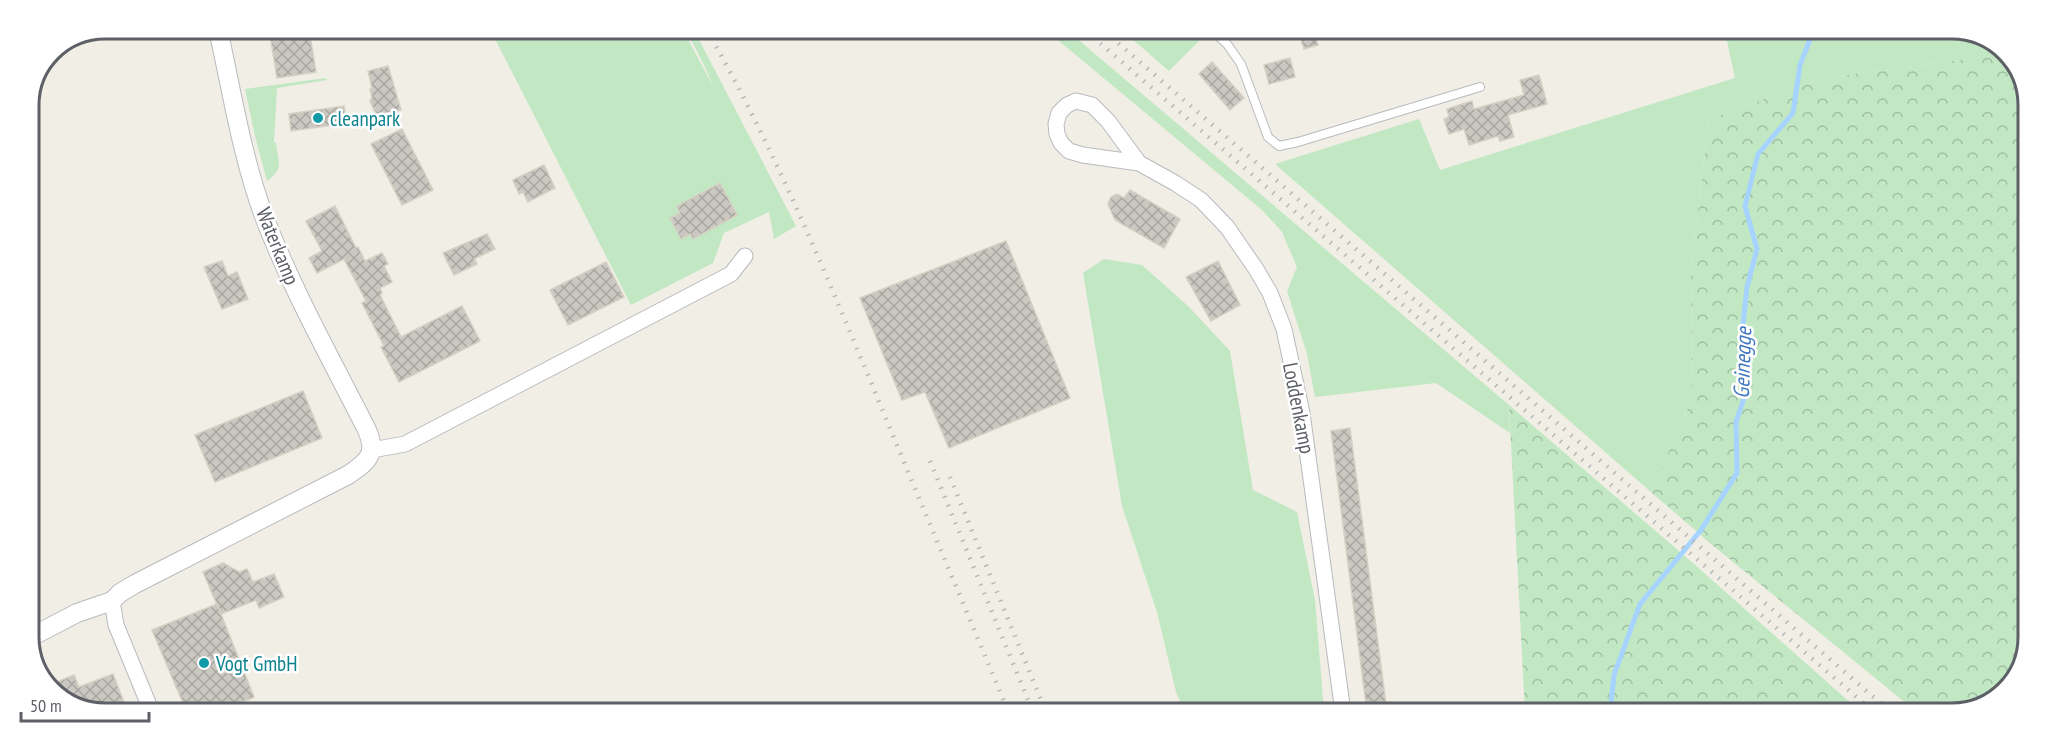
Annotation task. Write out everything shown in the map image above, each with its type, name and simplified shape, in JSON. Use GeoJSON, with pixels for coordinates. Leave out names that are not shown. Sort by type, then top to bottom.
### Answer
{"type":"FeatureCollection","features":[{"type":"Feature","properties":{"kind":"street","name":"Waterkamp"},"geometry":{"type":"LineString","coordinates":[[220,39],[250,173],[265,218],[294,287],[371,438],[372,450]]}},
{"type":"Feature","properties":{"kind":"street","name":"Loddenkamp"},"geometry":{"type":"LineString","coordinates":[[1139,164],[1114,128],[1092,105],[1076,101],[1067,105],[1059,113],[1056,124],[1058,134],[1061,143],[1069,151],[1139,164],[1201,200],[1227,227],[1270,293],[1284,329],[1302,413],[1342,703]]}},
{"type":"Feature","properties":{"kind":"street"},"geometry":{"type":"LineString","coordinates":[[39,633],[77,613],[112,601],[135,584],[348,475],[364,464],[372,450],[405,444],[721,280],[731,274],[746,256]]}},
{"type":"Feature","properties":{"kind":"street"},"geometry":{"type":"LineString","coordinates":[[112,601],[116,625],[148,703]]}},
{"type":"Feature","properties":{"kind":"lane"},"geometry":{"type":"LineString","coordinates":[[1222,39],[1240,64],[1268,137],[1279,146],[1480,87]]}},
{"type":"Feature","properties":{"kind":"green space"},"geometry":{"type":"Polygon","coordinates":[[[495,39],[688,39],[713,86],[691,39],[699,39],[796,226],[774,239],[769,212],[724,233],[713,263],[631,305],[495,39]]]}},
{"type":"Feature","properties":{"kind":"green space"},"geometry":{"type":"Polygon","coordinates":[[[1057,39],[1077,39],[1509,405],[1510,433],[1436,383],[1315,397],[1307,354],[1287,291],[1297,267],[1282,232],[1262,210],[1057,39]]]}},
{"type":"Feature","properties":{"kind":"green space"},"geometry":{"type":"Polygon","coordinates":[[[1132,39],[1201,39],[1169,71],[1132,39]]]}},
{"type":"Feature","properties":{"kind":"green space"},"geometry":{"type":"Polygon","coordinates":[[[1727,39],[1952,39],[1965,40],[1981,46],[1995,55],[1823,78],[1709,119],[1691,270],[1692,399],[1651,492],[1275,164],[1419,119],[1440,170],[1735,78],[1727,39]]]}},
{"type":"Feature","properties":{"kind":"green space"},"geometry":{"type":"Polygon","coordinates":[[[1995,55],[2011,76],[2017,92],[2018,637],[2014,658],[2004,677],[1988,692],[1969,701],[1906,703],[1651,492],[1692,399],[1691,270],[1709,119],[1823,78],[1995,55]]]}},
{"type":"Feature","properties":{"kind":"green space"},"geometry":{"type":"Polygon","coordinates":[[[326,78],[327,80],[277,88],[274,142],[279,164],[276,172],[267,181],[245,89],[326,78]]]}},
{"type":"Feature","properties":{"kind":"green space"},"geometry":{"type":"Polygon","coordinates":[[[1104,259],[1142,265],[1188,306],[1230,351],[1253,490],[1297,512],[1315,600],[1323,703],[1181,703],[1176,692],[1157,612],[1122,506],[1083,273],[1104,259]]]}},
{"type":"Feature","properties":{"kind":"green space"},"geometry":{"type":"Polygon","coordinates":[[[1509,405],[1693,563],[1851,703],[1524,703],[1509,405]]]}},
{"type":"Feature","properties":{"kind":"building"},"geometry":{"type":"Polygon","coordinates":[[[271,39],[311,39],[316,72],[277,78],[271,39]]]}},
{"type":"Feature","properties":{"kind":"building"},"geometry":{"type":"Polygon","coordinates":[[[1301,39],[1316,39],[1318,45],[1304,49],[1301,39]]]}},
{"type":"Feature","properties":{"kind":"building"},"geometry":{"type":"Polygon","coordinates":[[[1290,58],[1295,77],[1269,84],[1264,65],[1290,58]]]}},
{"type":"Feature","properties":{"kind":"building"},"geometry":{"type":"Polygon","coordinates":[[[1212,62],[1244,98],[1230,110],[1199,74],[1212,62]]]}},
{"type":"Feature","properties":{"kind":"building"},"geometry":{"type":"Polygon","coordinates":[[[388,66],[401,110],[377,116],[370,101],[372,97],[370,89],[372,88],[368,71],[388,66]]]}},
{"type":"Feature","properties":{"kind":"building"},"geometry":{"type":"Polygon","coordinates":[[[1539,75],[1547,104],[1508,115],[1514,137],[1500,141],[1498,136],[1469,145],[1464,129],[1449,134],[1444,119],[1449,117],[1447,109],[1472,101],[1474,109],[1524,95],[1520,80],[1539,75]]]}},
{"type":"Feature","properties":{"kind":"building","name":"cleanpark"},"geometry":{"type":"Polygon","coordinates":[[[344,106],[347,123],[291,131],[289,114],[344,106]]]}},
{"type":"Feature","properties":{"kind":"building"},"geometry":{"type":"Polygon","coordinates":[[[402,129],[433,190],[402,205],[371,144],[402,129]]]}},
{"type":"Feature","properties":{"kind":"building"},"geometry":{"type":"Polygon","coordinates":[[[544,165],[555,188],[528,202],[523,192],[519,194],[513,180],[544,165]]]}},
{"type":"Feature","properties":{"kind":"building"},"geometry":{"type":"Polygon","coordinates":[[[720,183],[737,215],[693,239],[690,234],[681,239],[670,218],[680,213],[677,206],[720,183]]]}},
{"type":"Feature","properties":{"kind":"building"},"geometry":{"type":"Polygon","coordinates":[[[1130,190],[1180,219],[1164,248],[1115,220],[1108,204],[1111,197],[1117,194],[1124,198],[1130,190]]]}},
{"type":"Feature","properties":{"kind":"building"},"geometry":{"type":"Polygon","coordinates":[[[335,206],[365,261],[382,253],[388,264],[384,266],[392,282],[380,288],[382,293],[380,295],[401,337],[462,306],[480,341],[399,382],[362,303],[366,301],[344,259],[317,273],[309,258],[322,251],[306,221],[335,206]]]}},
{"type":"Feature","properties":{"kind":"building"},"geometry":{"type":"Polygon","coordinates":[[[487,234],[495,249],[474,259],[477,264],[454,275],[443,253],[487,234]]]}},
{"type":"Feature","properties":{"kind":"building"},"geometry":{"type":"Polygon","coordinates":[[[1006,241],[1070,398],[949,448],[925,392],[902,400],[860,298],[1006,241]]]}},
{"type":"Feature","properties":{"kind":"building"},"geometry":{"type":"Polygon","coordinates":[[[222,261],[228,276],[237,272],[248,299],[222,309],[204,267],[222,261]]]}},
{"type":"Feature","properties":{"kind":"building"},"geometry":{"type":"Polygon","coordinates":[[[1218,261],[1240,305],[1211,321],[1186,277],[1218,261]]]}},
{"type":"Feature","properties":{"kind":"building"},"geometry":{"type":"Polygon","coordinates":[[[606,262],[624,297],[568,325],[550,290],[606,262]]]}},
{"type":"Feature","properties":{"kind":"building"},"geometry":{"type":"Polygon","coordinates":[[[303,391],[322,438],[215,482],[195,435],[303,391]]]}},
{"type":"Feature","properties":{"kind":"building"},"geometry":{"type":"Polygon","coordinates":[[[1350,428],[1386,703],[1366,703],[1331,431],[1350,428]]]}},
{"type":"Feature","properties":{"kind":"building"},"geometry":{"type":"Polygon","coordinates":[[[223,563],[239,572],[247,569],[253,582],[274,574],[284,597],[259,608],[256,600],[221,614],[203,572],[223,563]]]}},
{"type":"Feature","properties":{"kind":"building","name":"Vogt GmbH"},"geometry":{"type":"Polygon","coordinates":[[[217,604],[254,697],[240,703],[183,703],[152,630],[217,604]]]}},
{"type":"Feature","properties":{"kind":"building"},"geometry":{"type":"Polygon","coordinates":[[[113,674],[124,703],[105,703],[84,699],[69,692],[57,682],[74,675],[79,687],[113,674]]]}},
{"type":"Feature","properties":{"kind":"waterway","name":"Geinegge"},"geometry":{"type":"LineString","coordinates":[[1611,703],[1614,675],[1640,604],[1701,530],[1737,473],[1736,422],[1744,398],[1740,353],[1747,287],[1757,249],[1745,206],[1758,154],[1793,113],[1800,65],[1810,39]]}},
{"type":"Feature","properties":{"kind":"railway"},"geometry":{"type":"LineString","coordinates":[[712,39],[776,163],[817,254],[1005,703]]}},
{"type":"Feature","properties":{"kind":"railway"},"geometry":{"type":"LineString","coordinates":[[1095,39],[1863,703]]}},
{"type":"Feature","properties":{"kind":"railway"},"geometry":{"type":"LineString","coordinates":[[1113,39],[1880,703]]}},
{"type":"Feature","properties":{"kind":"railway"},"geometry":{"type":"LineString","coordinates":[[930,461],[1029,703]]}},
{"type":"Feature","properties":{"kind":"railway"},"geometry":{"type":"LineString","coordinates":[[950,477],[1042,703]]}},
{"type":"Feature","properties":{"kind":"place","name":"cleanpark"},"geometry":{"type":"Point","coordinates":[318,118]}},
{"type":"Feature","properties":{"kind":"place","name":"Vogt GmbH"},"geometry":{"type":"Point","coordinates":[204,663]}}]}
